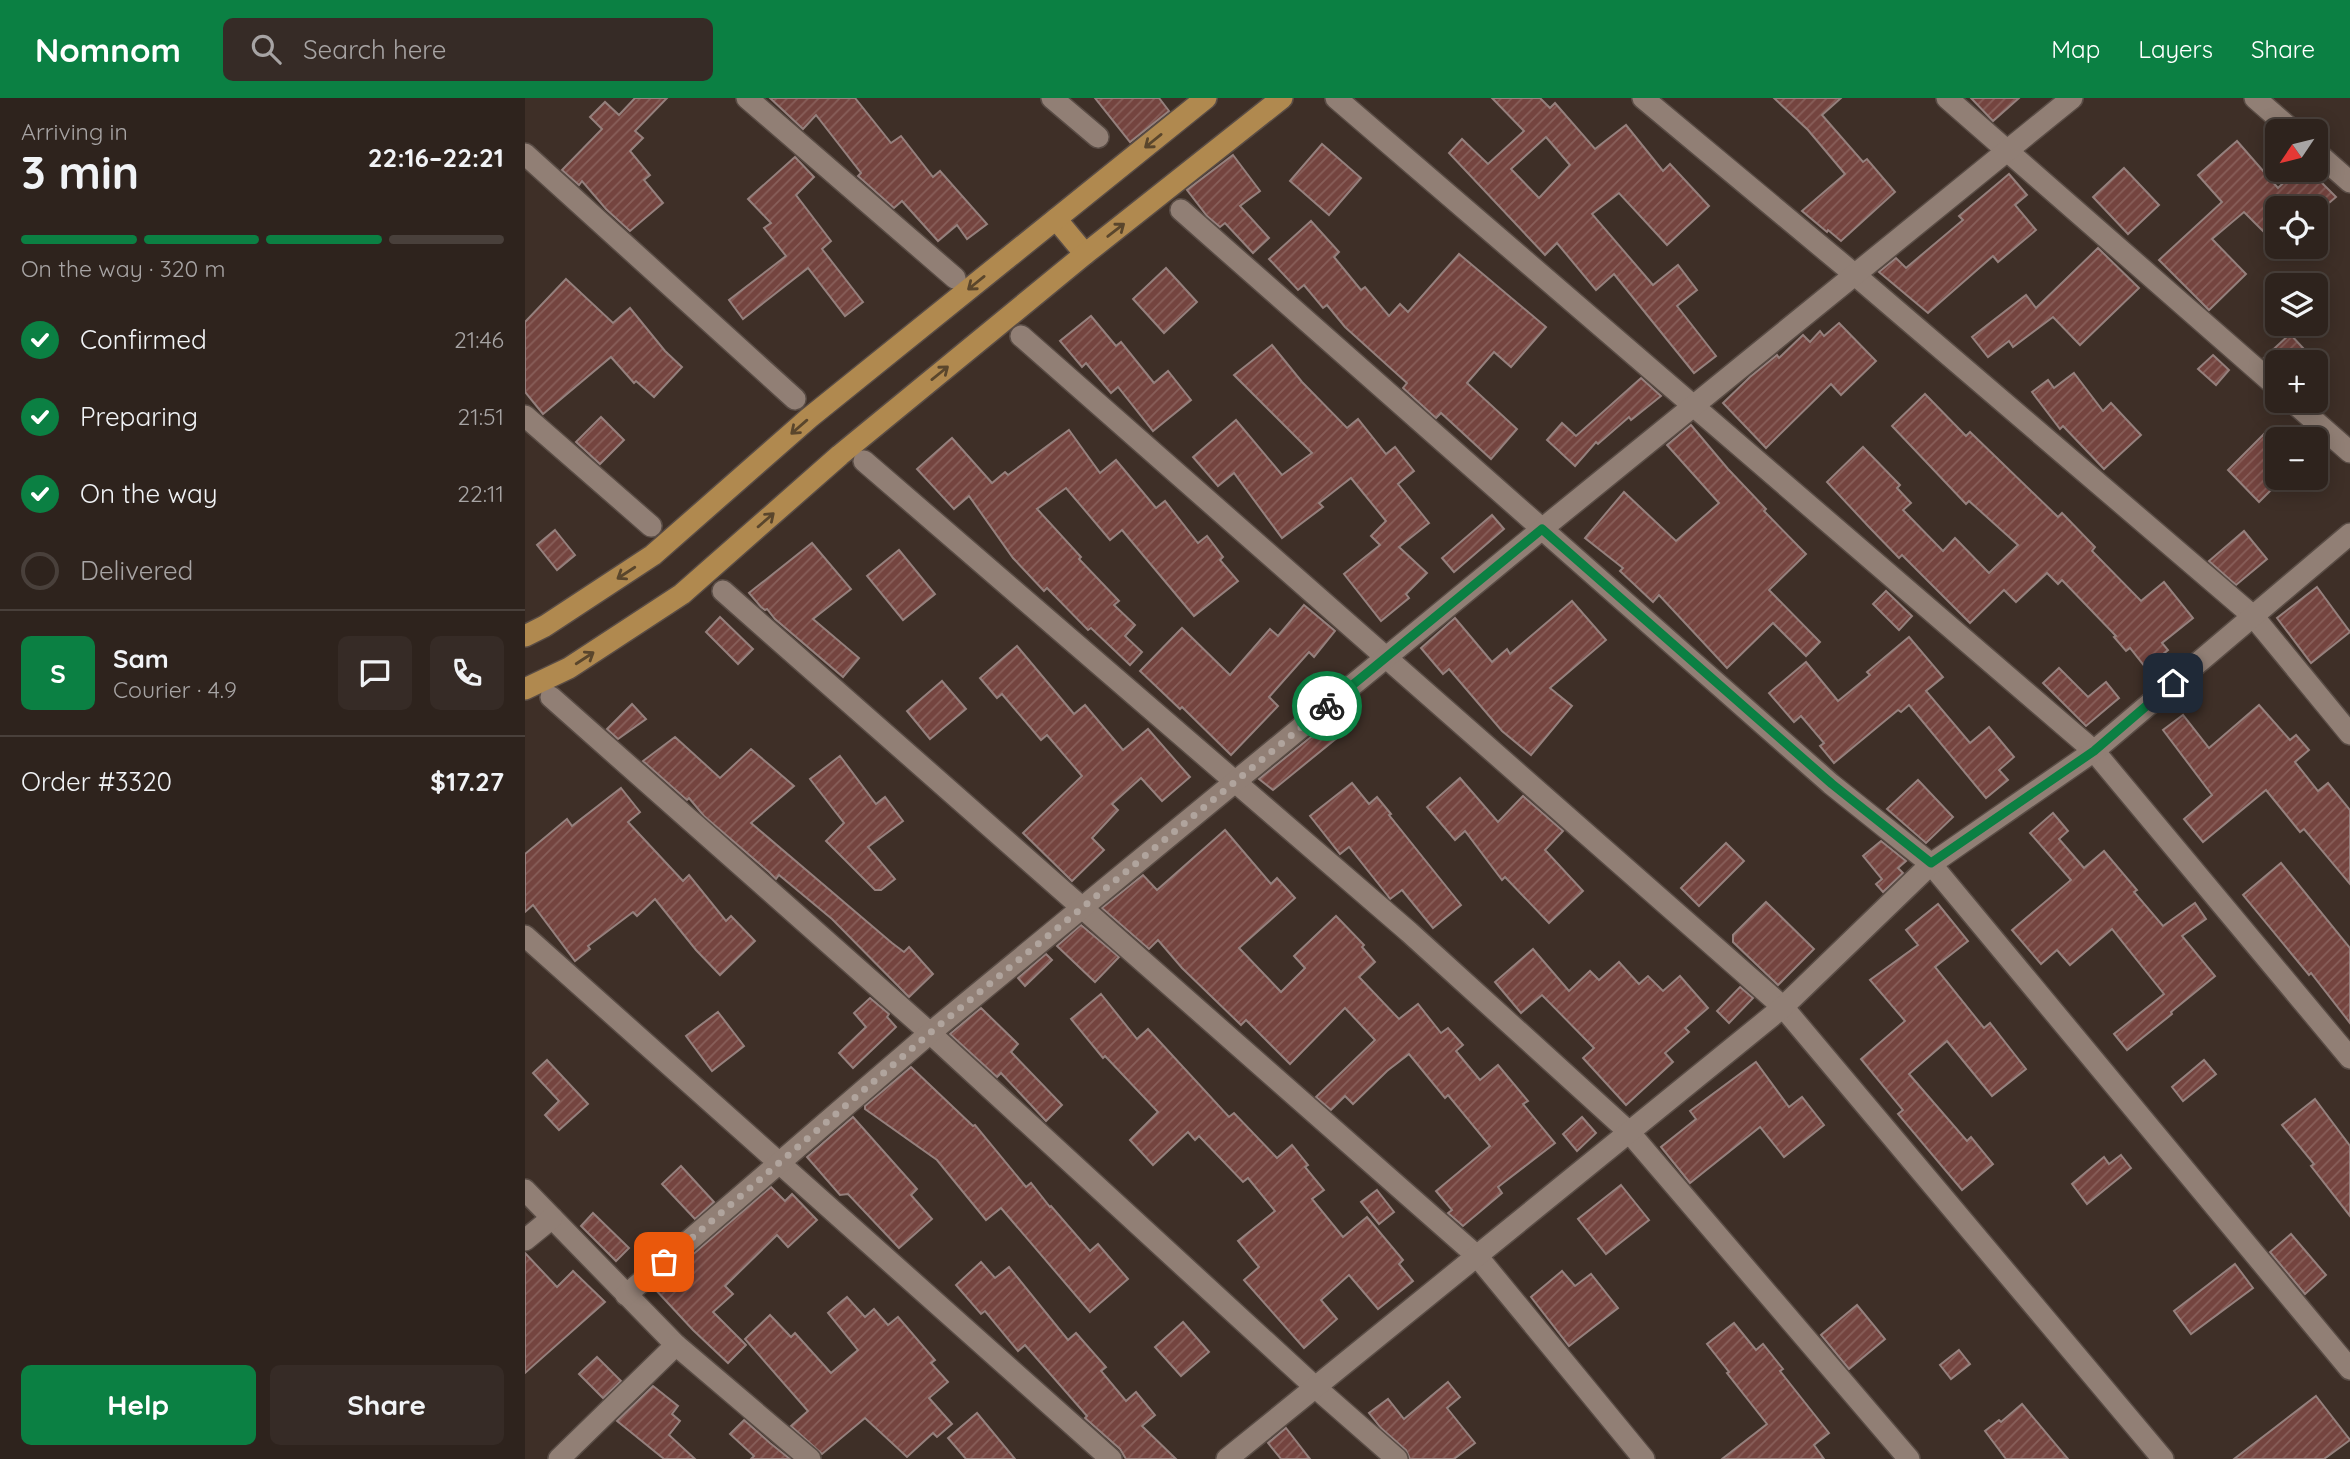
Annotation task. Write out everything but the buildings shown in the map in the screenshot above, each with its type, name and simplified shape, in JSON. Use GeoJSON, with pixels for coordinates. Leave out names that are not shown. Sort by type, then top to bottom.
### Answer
{"type":"FeatureCollection","features":[{"type":"Feature","properties":{"kind":"main road"},"geometry":{"type":"LineString","coordinates":[[525,636],[545,626],[653,555],[809,418],[1206,98]]}},
{"type":"Feature","properties":{"kind":"main road"},"geometry":{"type":"LineString","coordinates":[[525,689],[569,668],[682,594],[840,455],[1085,254],[1282,98]]}},
{"type":"Feature","properties":{"kind":"main road"},"geometry":{"type":"LineString","coordinates":[[1055,219],[1085,254]]}},
{"type":"Feature","properties":{"kind":"street"},"geometry":{"type":"LineString","coordinates":[[747,98],[955,278]]}},
{"type":"Feature","properties":{"kind":"street"},"geometry":{"type":"LineString","coordinates":[[1052,98],[1098,137]]}},
{"type":"Feature","properties":{"kind":"street"},"geometry":{"type":"LineString","coordinates":[[1336,98],[2094,751],[2350,1058]]}},
{"type":"Feature","properties":{"kind":"street"},"geometry":{"type":"LineString","coordinates":[[1643,98],[1854,274],[2253,616],[2350,734]]}},
{"type":"Feature","properties":{"kind":"street"},"geometry":{"type":"LineString","coordinates":[[1947,98],[2265,376]]}},
{"type":"Feature","properties":{"kind":"street"},"geometry":{"type":"LineString","coordinates":[[626,1295],[930,1033],[1692,406],[2072,98]]}},
{"type":"Feature","properties":{"kind":"street"},"geometry":{"type":"LineString","coordinates":[[2255,98],[2279,119]]}},
{"type":"Feature","properties":{"kind":"street"},"geometry":{"type":"LineString","coordinates":[[525,154],[795,399]]}},
{"type":"Feature","properties":{"kind":"street"},"geometry":{"type":"LineString","coordinates":[[2328,163],[2350,182]]}},
{"type":"Feature","properties":{"kind":"street"},"geometry":{"type":"LineString","coordinates":[[1181,210],[1832,784],[1931,863],[2350,1369]]}},
{"type":"Feature","properties":{"kind":"street"},"geometry":{"type":"LineString","coordinates":[[1021,336],[1783,1007],[2163,1459]]}},
{"type":"Feature","properties":{"kind":"street"},"geometry":{"type":"LineString","coordinates":[[2306,413],[2350,452]]}},
{"type":"Feature","properties":{"kind":"street"},"geometry":{"type":"LineString","coordinates":[[525,416],[651,526]]}},
{"type":"Feature","properties":{"kind":"street"},"geometry":{"type":"LineString","coordinates":[[864,461],[1409,932],[1629,1132],[1909,1459]]}},
{"type":"Feature","properties":{"kind":"street"},"geometry":{"type":"LineString","coordinates":[[1227,1459],[1783,1007],[1931,863],[2094,751],[2350,534]]}},
{"type":"Feature","properties":{"kind":"street"},"geometry":{"type":"LineString","coordinates":[[723,591],[1477,1256],[1644,1459]]}},
{"type":"Feature","properties":{"kind":"street"},"geometry":{"type":"LineString","coordinates":[[551,697],[930,1033],[1397,1459]]}},
{"type":"Feature","properties":{"kind":"street"},"geometry":{"type":"LineString","coordinates":[[525,936],[1111,1459]]}},
{"type":"Feature","properties":{"kind":"street"},"geometry":{"type":"LineString","coordinates":[[525,1190],[676,1345],[810,1459]]}},
{"type":"Feature","properties":{"kind":"street"},"geometry":{"type":"LineString","coordinates":[[525,1240],[552,1218]]}},
{"type":"Feature","properties":{"kind":"street"},"geometry":{"type":"LineString","coordinates":[[559,1459],[676,1345]]}},
{"type":"Feature","properties":{"kind":"way so far"},"geometry":{"type":"LineString","coordinates":[[664,1262],[930,1033],[1327,706]]}},
{"type":"Feature","properties":{"kind":"route"},"geometry":{"type":"LineString","coordinates":[[1327,706],[1542,529],[1832,784],[1931,863],[2094,751],[2173,683]]}}]}
